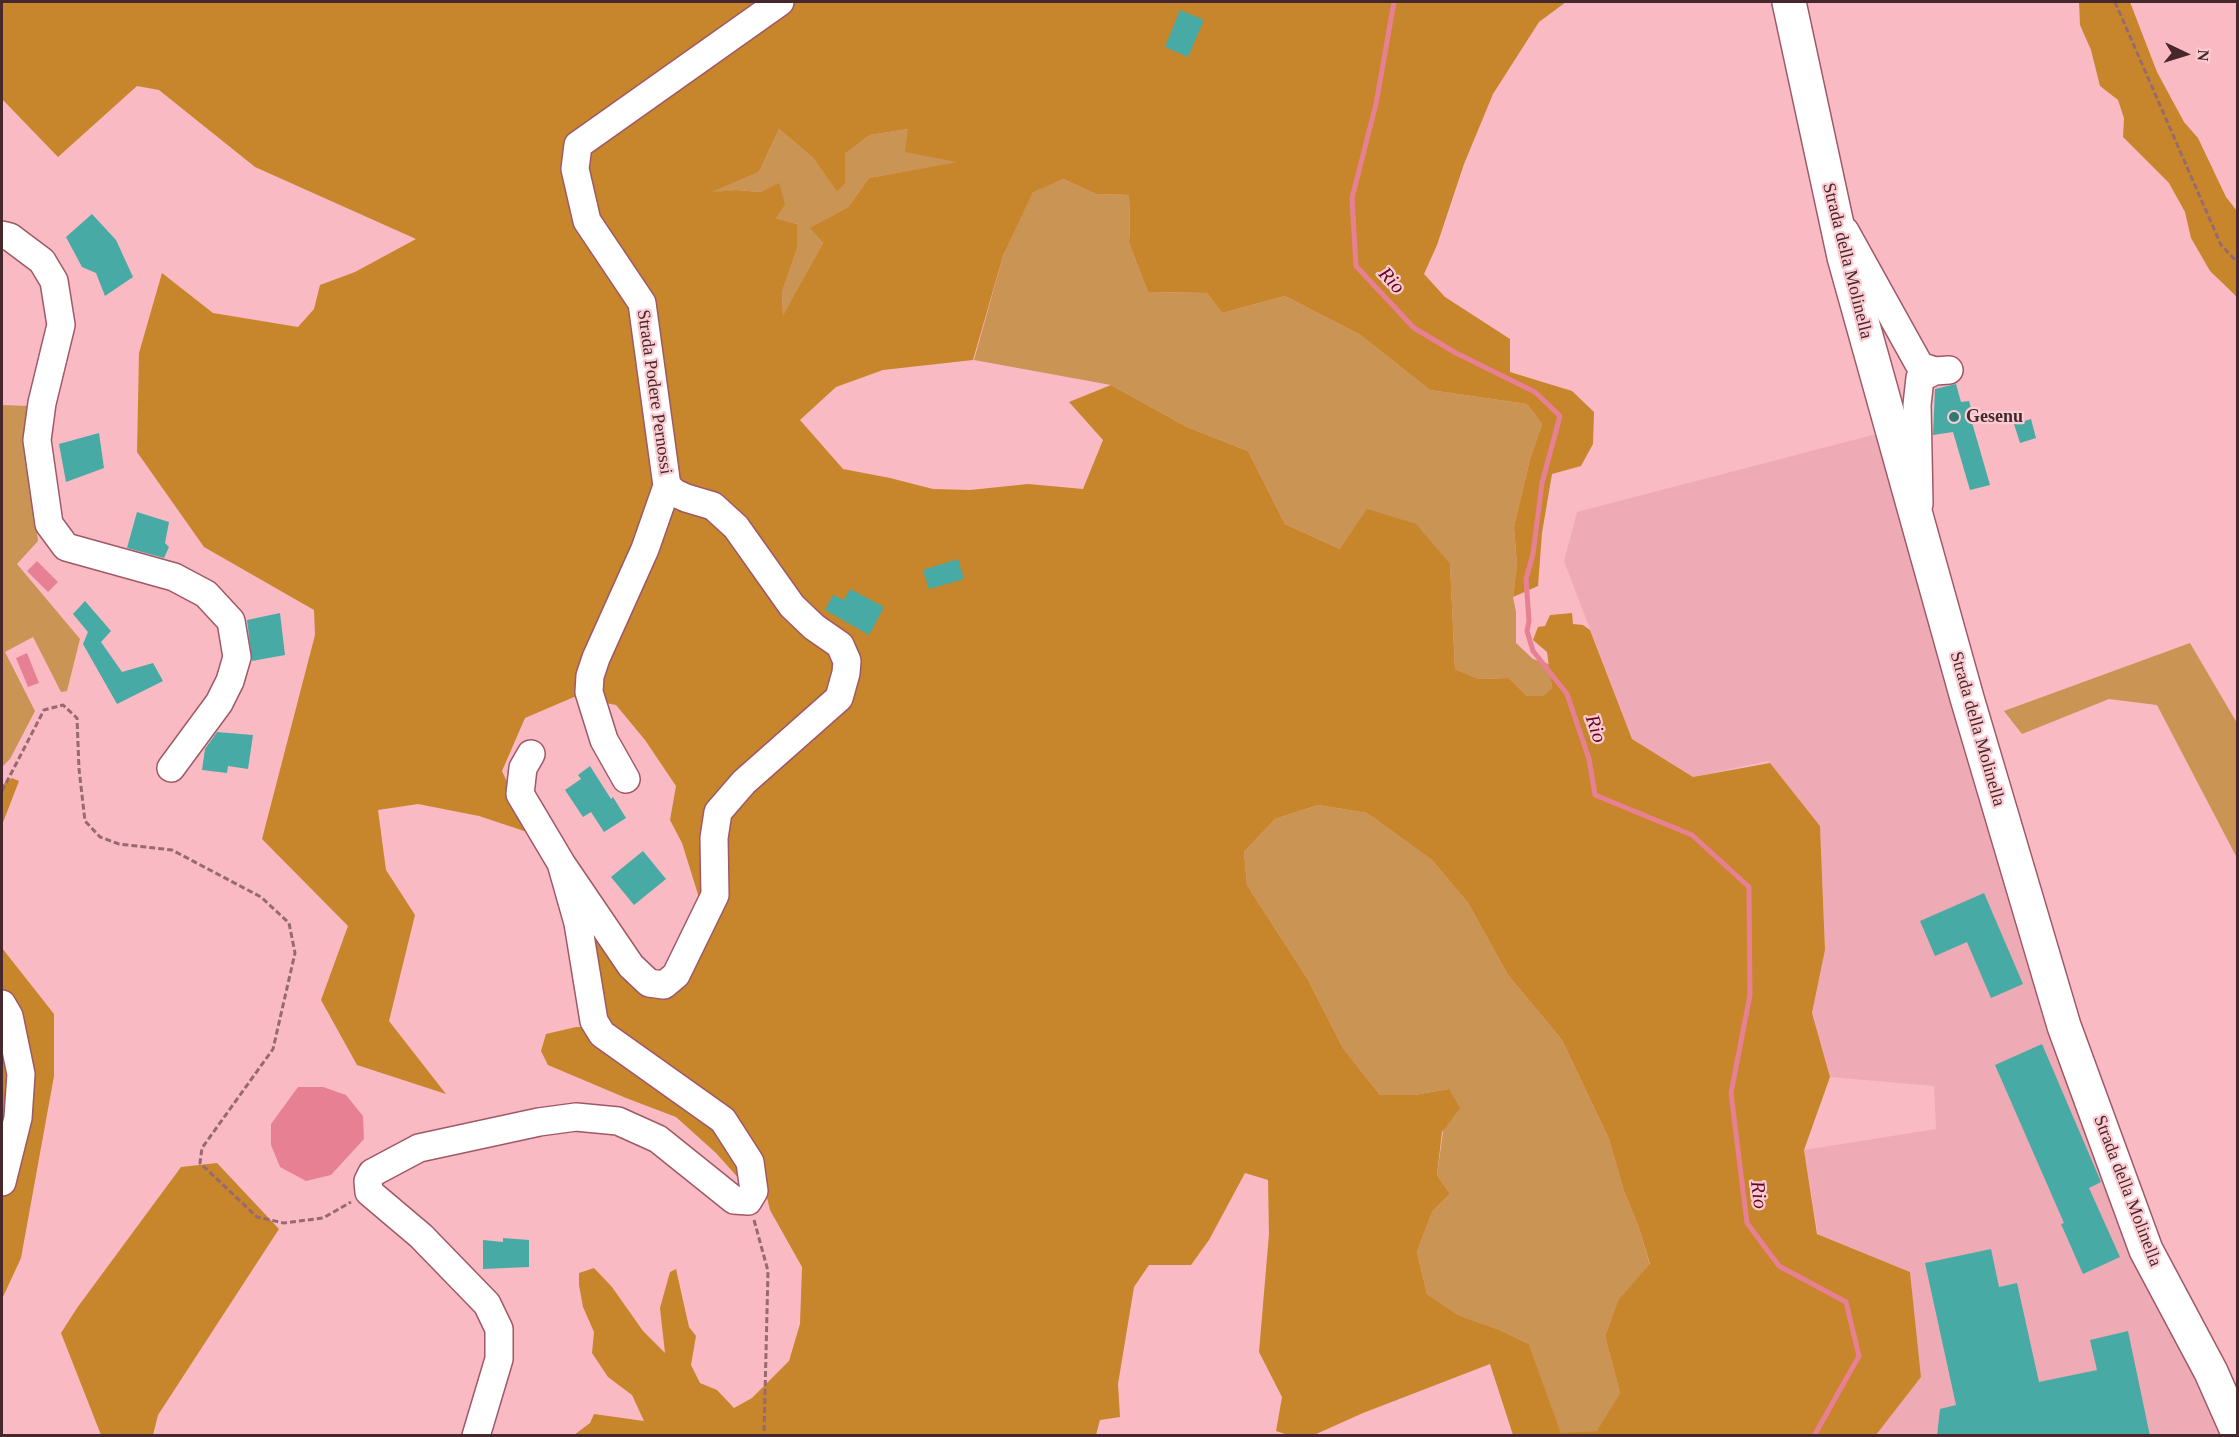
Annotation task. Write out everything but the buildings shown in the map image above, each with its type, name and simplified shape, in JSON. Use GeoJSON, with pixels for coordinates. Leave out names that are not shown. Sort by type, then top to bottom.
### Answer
{"type":"FeatureCollection","features":[{"type":"Feature","properties":{"kind":"main road","name":"Strada della Molinella"},"geometry":{"type":"LineString","coordinates":[[1789,2],[1844,257],[1967,698],[2064,1026],[2146,1250],[2211,1372],[2238,1433]]}},
{"type":"Feature","properties":{"kind":"street","name":"Strada Podere Pernossi"},"geometry":{"type":"LineString","coordinates":[[561,864],[631,966],[649,983],[664,985],[676,975],[715,895],[714,838],[718,812],[744,782],[838,698],[846,673],[847,661],[840,645],[814,627],[792,606],[736,527],[713,506],[680,495],[668,486],[642,303],[587,221],[575,169],[578,145],[780,2]]}},
{"type":"Feature","properties":{"kind":"street"},"geometry":{"type":"LineString","coordinates":[[1834,213],[1920,366],[1944,370],[1920,378],[1917,405],[1919,526]]}},
{"type":"Feature","properties":{"kind":"street"},"geometry":{"type":"LineString","coordinates":[[2,235],[10,237],[42,261],[54,281],[61,325],[42,403],[37,440],[49,524],[66,547],[174,577],[206,594],[231,621],[237,657],[230,681],[219,703],[171,768]]}},
{"type":"Feature","properties":{"kind":"street"},"geometry":{"type":"LineString","coordinates":[[626,779],[604,740],[589,692],[590,676],[600,648],[645,549],[668,486]]}},
{"type":"Feature","properties":{"kind":"street"},"geometry":{"type":"LineString","coordinates":[[476,1436],[499,1359],[499,1329],[487,1304],[469,1277],[369,1192],[368,1181],[372,1173],[419,1148],[539,1122],[576,1117],[618,1122],[658,1139],[734,1200],[748,1201],[754,1191],[750,1162],[723,1120],[602,1034],[594,1021],[578,923],[561,864],[520,794],[523,768],[531,754]]}},
{"type":"Feature","properties":{"kind":"street"},"geometry":{"type":"LineString","coordinates":[[2,1004],[9,1016],[21,1074],[18,1118],[2,1182]]}},
{"type":"Feature","properties":{"kind":"path"},"geometry":{"type":"LineString","coordinates":[[2115,2],[2221,245],[2238,263]]}},
{"type":"Feature","properties":{"kind":"path"},"geometry":{"type":"LineString","coordinates":[[2,791],[44,710],[63,705],[77,718],[79,769],[85,821],[100,837],[119,844],[172,850],[261,897],[289,923],[295,952],[273,1049],[202,1148],[200,1163],[257,1217],[284,1223],[323,1218],[369,1192]]}},
{"type":"Feature","properties":{"kind":"path"},"geometry":{"type":"LineString","coordinates":[[748,1201],[768,1271],[764,1436]]}},
{"type":"Feature","properties":{"kind":"shaded area"},"geometry":{"type":"Polygon","coordinates":[[[2,2],[1566,2],[1539,22],[1493,94],[1464,164],[1437,245],[1424,274],[1445,297],[1510,339],[1510,372],[1572,391],[1594,412],[1593,444],[1581,466],[1552,474],[1542,533],[1538,586],[1513,597],[1517,565],[1514,527],[1530,459],[1542,424],[1527,404],[1430,390],[1359,334],[1285,296],[1222,313],[1207,293],[1148,292],[1129,243],[1129,195],[1096,194],[1063,179],[1033,192],[1003,256],[973,360],[883,370],[836,387],[800,420],[843,469],[933,489],[970,490],[1028,484],[1083,489],[1103,440],[1069,402],[1111,385],[1187,427],[1248,451],[1285,524],[1340,549],[1367,509],[1416,524],[1450,564],[1455,669],[1479,679],[1509,678],[1527,696],[1543,696],[1552,688],[1547,652],[1533,640],[1538,627],[1545,626],[1550,615],[1572,613],[1573,624],[1583,625],[1590,630],[1632,739],[1693,777],[1770,763],[1820,826],[1825,950],[1812,1013],[1830,1077],[1804,1150],[1817,1234],[1910,1272],[1921,1377],[1876,1435],[1513,1435],[1490,1364],[1363,1413],[1314,1435],[1288,1435],[1276,1431],[1282,1397],[1259,1352],[1269,1234],[1268,1180],[1245,1173],[1209,1240],[1191,1265],[1149,1265],[1134,1287],[1118,1384],[1120,1417],[1100,1420],[1096,1435],[574,1435],[590,1423],[594,1414],[644,1421],[632,1395],[608,1377],[592,1353],[594,1332],[583,1307],[579,1273],[594,1268],[612,1287],[643,1331],[665,1353],[660,1308],[670,1272],[676,1269],[689,1327],[696,1336],[691,1365],[700,1383],[717,1390],[734,1408],[752,1398],[789,1361],[800,1324],[802,1267],[770,1210],[763,1181],[742,1182],[716,1153],[676,1117],[548,1065],[541,1051],[546,1034],[576,1027],[589,1027],[581,912],[647,995],[668,999],[681,985],[701,904],[682,843],[670,820],[676,786],[645,740],[616,705],[574,697],[525,718],[502,771],[530,833],[479,816],[418,804],[378,810],[386,870],[415,915],[389,1021],[446,1094],[357,1065],[321,1000],[348,926],[262,839],[315,635],[314,610],[204,547],[137,452],[139,353],[162,273],[213,313],[298,327],[314,309],[320,285],[355,272],[416,239],[255,167],[159,90],[137,86],[58,157],[2,99],[2,2]],[[779,129],[759,172],[712,192],[736,190],[761,192],[779,183],[785,204],[776,218],[797,224],[797,249],[782,292],[783,316],[823,243],[810,228],[848,207],[869,178],[957,162],[905,152],[908,129],[870,135],[845,154],[845,184],[837,191],[813,158],[779,129]],[[1318,805],[1275,819],[1244,852],[1247,885],[1307,978],[1343,1048],[1380,1095],[1414,1095],[1449,1089],[1460,1108],[1442,1132],[1437,1175],[1450,1194],[1432,1212],[1417,1252],[1427,1294],[1458,1315],[1500,1330],[1529,1344],[1561,1433],[1597,1431],[1620,1393],[1605,1336],[1618,1300],[1650,1264],[1624,1191],[1609,1139],[1562,1040],[1508,975],[1468,903],[1432,860],[1367,813],[1318,805]]]}},
{"type":"Feature","properties":{"kind":"shaded area"},"geometry":{"type":"Polygon","coordinates":[[[2079,2],[2130,2],[2157,72],[2184,122],[2198,138],[2226,197],[2237,211],[2237,297],[2210,271],[2191,238],[2185,212],[2169,183],[2123,137],[2124,118],[2118,100],[2100,86],[2091,50],[2080,25],[2079,2]]]}},
{"type":"Feature","properties":{"kind":"shaded area"},"geometry":{"type":"Polygon","coordinates":[[[779,129],[813,158],[837,190],[845,184],[845,154],[870,135],[908,129],[959,162],[869,178],[848,207],[811,228],[823,243],[783,318],[782,292],[797,249],[797,224],[776,218],[779,184],[761,192],[736,190],[709,193],[759,172],[779,129]]]}},
{"type":"Feature","properties":{"kind":"shaded area"},"geometry":{"type":"Polygon","coordinates":[[[1063,179],[1096,194],[1129,195],[1129,243],[1148,292],[1207,293],[1222,313],[1285,296],[1359,334],[1430,390],[1527,404],[1542,424],[1530,459],[1514,527],[1517,565],[1513,597],[1516,612],[1516,643],[1533,659],[1549,664],[1552,688],[1543,696],[1527,696],[1509,678],[1479,679],[1455,669],[1450,564],[1340,549],[1285,524],[1248,451],[1187,427],[1111,385],[974,360],[1003,256],[1033,191],[1063,179]]]}},
{"type":"Feature","properties":{"kind":"shaded area"},"geometry":{"type":"Polygon","coordinates":[[[2,405],[30,406],[25,430],[38,541],[17,564],[80,639],[67,691],[61,692],[33,637],[5,652],[35,711],[10,759],[2,767],[2,405]]]}},
{"type":"Feature","properties":{"kind":"shaded area"},"geometry":{"type":"Polygon","coordinates":[[[1892,430],[2064,1026],[2237,1435],[1876,1435],[1921,1377],[1910,1272],[1818,1234],[1804,1150],[1936,1129],[1934,1086],[1830,1077],[1812,1013],[1825,950],[1820,826],[1768,761],[1693,777],[1632,739],[1564,561],[1577,512],[1892,430]]]}},
{"type":"Feature","properties":{"kind":"shaded area"},"geometry":{"type":"Polygon","coordinates":[[[37,561],[58,582],[48,592],[27,571],[37,561]]]}},
{"type":"Feature","properties":{"kind":"shaded area"},"geometry":{"type":"Polygon","coordinates":[[[2190,643],[2237,723],[2237,858],[2157,705],[2109,699],[2022,734],[2004,711],[2190,643]]]}},
{"type":"Feature","properties":{"kind":"shaded area"},"geometry":{"type":"Polygon","coordinates":[[[27,653],[39,683],[28,687],[16,658],[27,653]]]}},
{"type":"Feature","properties":{"kind":"shaded area"},"geometry":{"type":"Polygon","coordinates":[[[12,778],[19,781],[2,825],[2,785],[12,778]]]}},
{"type":"Feature","properties":{"kind":"shaded area"},"geometry":{"type":"Polygon","coordinates":[[[1318,805],[1367,813],[1432,860],[1468,903],[1508,975],[1562,1040],[1609,1139],[1624,1191],[1638,1225],[1650,1265],[1618,1300],[1605,1336],[1620,1393],[1598,1431],[1561,1434],[1529,1344],[1500,1330],[1458,1315],[1427,1294],[1417,1252],[1432,1212],[1450,1194],[1437,1175],[1449,1089],[1414,1095],[1380,1095],[1343,1048],[1307,978],[1247,885],[1244,852],[1275,819],[1318,805]]]}},
{"type":"Feature","properties":{"kind":"shaded area"},"geometry":{"type":"Polygon","coordinates":[[[2,948],[54,1014],[54,1076],[21,1258],[2,1299],[2,948]]]}},
{"type":"Feature","properties":{"kind":"shaded area"},"geometry":{"type":"Polygon","coordinates":[[[298,1087],[323,1087],[346,1095],[363,1116],[364,1139],[331,1175],[306,1181],[280,1167],[271,1145],[271,1124],[298,1087]]]}},
{"type":"Feature","properties":{"kind":"shaded area"},"geometry":{"type":"Polygon","coordinates":[[[217,1163],[279,1229],[158,1415],[153,1435],[101,1435],[61,1333],[181,1167],[217,1163]]]}},
{"type":"Feature","properties":{"kind":"waterway","name":"Rio"},"geometry":{"type":"LineString","coordinates":[[1394,2],[1376,104],[1352,198],[1356,266],[1414,328],[1456,353],[1535,392],[1560,416],[1542,483],[1533,554],[1526,579],[1529,621],[1527,631],[1533,651],[1567,694],[1589,759],[1595,795],[1692,835],[1749,887],[1750,995],[1731,1093],[1747,1223],[1779,1266],[1846,1302],[1859,1356],[1814,1436]]}},
{"type":"Feature","properties":{"kind":"place","name":"Gesenu"},"geometry":{"type":"Point","coordinates":[1954,417]}}]}
